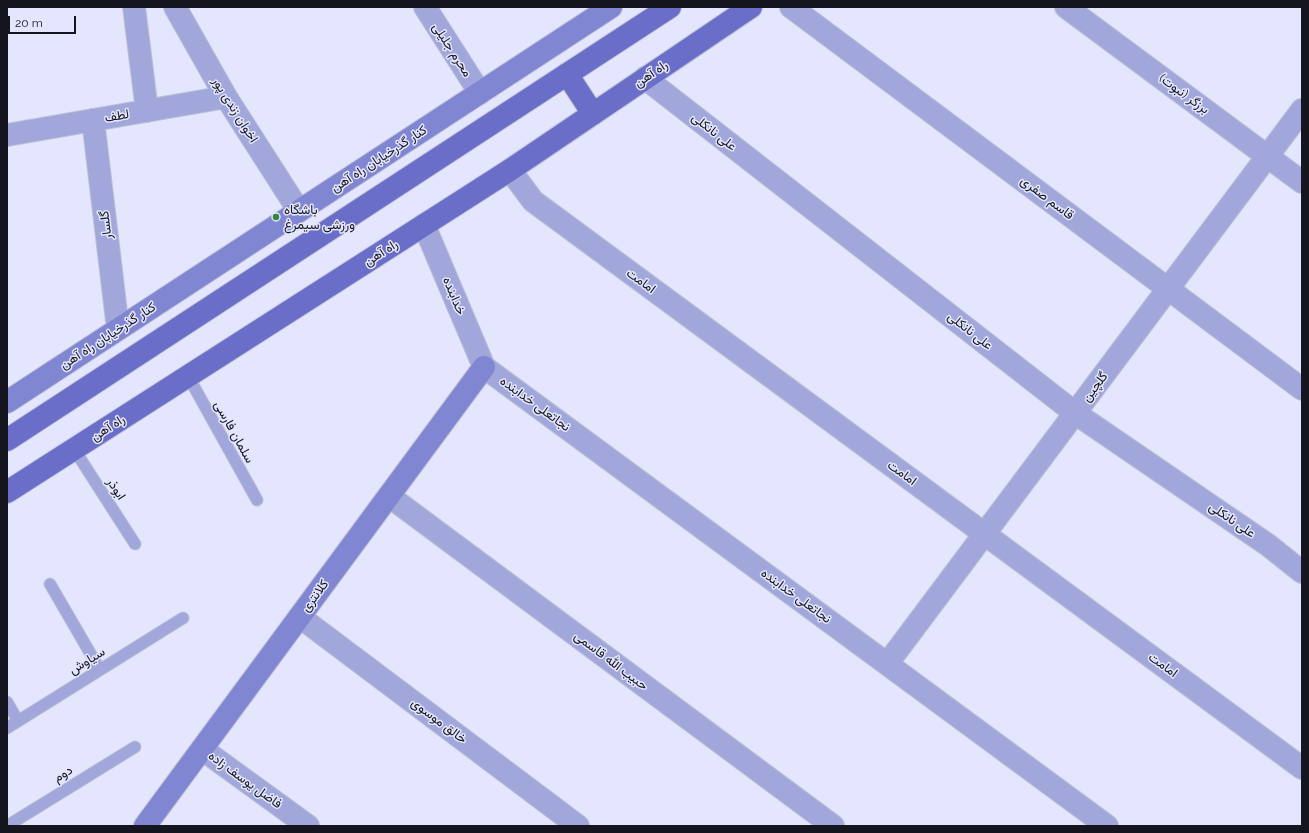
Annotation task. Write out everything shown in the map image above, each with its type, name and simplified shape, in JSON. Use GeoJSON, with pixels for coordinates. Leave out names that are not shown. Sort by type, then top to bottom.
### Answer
{"type":"FeatureCollection","features":[{"type":"Feature","properties":{"kind":"main road","name":"کنار گذرخیابان راه آهن"},"geometry":{"type":"LineString","coordinates":[[7,402],[611,7]]}},
{"type":"Feature","properties":{"kind":"main road"},"geometry":{"type":"LineString","coordinates":[[7,440],[670,7]]}},
{"type":"Feature","properties":{"kind":"main road","name":"راه آهن"},"geometry":{"type":"LineString","coordinates":[[7,492],[510,170],[751,7]]}},
{"type":"Feature","properties":{"kind":"main road"},"geometry":{"type":"LineString","coordinates":[[567,74],[593,114]]}},
{"type":"Feature","properties":{"kind":"main road","name":"کلانتری"},"geometry":{"type":"LineString","coordinates":[[145,826],[484,367]]}},
{"type":"Feature","properties":{"kind":"street"},"geometry":{"type":"LineString","coordinates":[[134,7],[147,111]]}},
{"type":"Feature","properties":{"kind":"street","name":"اخوان زندی پور"},"geometry":{"type":"LineString","coordinates":[[175,7],[226,97],[299,211]]}},
{"type":"Feature","properties":{"kind":"street","name":"محرم جلیلی"},"geometry":{"type":"LineString","coordinates":[[425,7],[480,93]]}},
{"type":"Feature","properties":{"kind":"street","name":"قاسم صفری"},"geometry":{"type":"LineString","coordinates":[[791,7],[1302,389]]}},
{"type":"Feature","properties":{"kind":"street","name":"برزگر (نبوت)"},"geometry":{"type":"LineString","coordinates":[[1066,7],[1268,155],[1302,182]]}},
{"type":"Feature","properties":{"kind":"street","name":"علی نانکلی"},"geometry":{"type":"LineString","coordinates":[[645,78],[1075,413],[1268,545],[1302,572]]}},
{"type":"Feature","properties":{"kind":"street","name":"لطف"},"geometry":{"type":"LineString","coordinates":[[7,135],[226,97]]}},
{"type":"Feature","properties":{"kind":"street","name":"گلچین"},"geometry":{"type":"LineString","coordinates":[[887,664],[1302,110]]}},
{"type":"Feature","properties":{"kind":"street","name":"گلسار"},"geometry":{"type":"LineString","coordinates":[[93,120],[118,329]]}},
{"type":"Feature","properties":{"kind":"street","name":"امامت"},"geometry":{"type":"LineString","coordinates":[[510,170],[533,201],[1302,768]]}},
{"type":"Feature","properties":{"kind":"street","name":"خدابنده"},"geometry":{"type":"LineString","coordinates":[[424,225],[484,367]]}},
{"type":"Feature","properties":{"kind":"street","name":"نجاتعلی خدابنده"},"geometry":{"type":"LineString","coordinates":[[484,367],[1107,826]]}},
{"type":"Feature","properties":{"kind":"street","name":"حبیب الله قاسمی"},"geometry":{"type":"LineString","coordinates":[[389,496],[833,826]]}},
{"type":"Feature","properties":{"kind":"street","name":"خالق موسوی"},"geometry":{"type":"LineString","coordinates":[[300,617],[578,826]]}},
{"type":"Feature","properties":{"kind":"street","name":"فاضل یوسف زاده"},"geometry":{"type":"LineString","coordinates":[[202,748],[308,826]]}},
{"type":"Feature","properties":{"kind":"lane","name":"سلمان فارسی"},"geometry":{"type":"LineString","coordinates":[[188,376],[257,500]]}},
{"type":"Feature","properties":{"kind":"lane","name":"ابوذر"},"geometry":{"type":"LineString","coordinates":[[74,449],[135,544]]}},
{"type":"Feature","properties":{"kind":"lane"},"geometry":{"type":"LineString","coordinates":[[50,584],[100,670]]}},
{"type":"Feature","properties":{"kind":"lane","name":"سیاوش"},"geometry":{"type":"LineString","coordinates":[[7,728],[182,618]]}},
{"type":"Feature","properties":{"kind":"lane"},"geometry":{"type":"LineString","coordinates":[[7,702],[18,721]]}},
{"type":"Feature","properties":{"kind":"lane","name":"دوم"},"geometry":{"type":"LineString","coordinates":[[7,826],[135,746]]}},
{"type":"Feature","properties":{"kind":"place","name":"باشگاه ورزشی سیمرغ"},"geometry":{"type":"Point","coordinates":[276,217]}}]}
